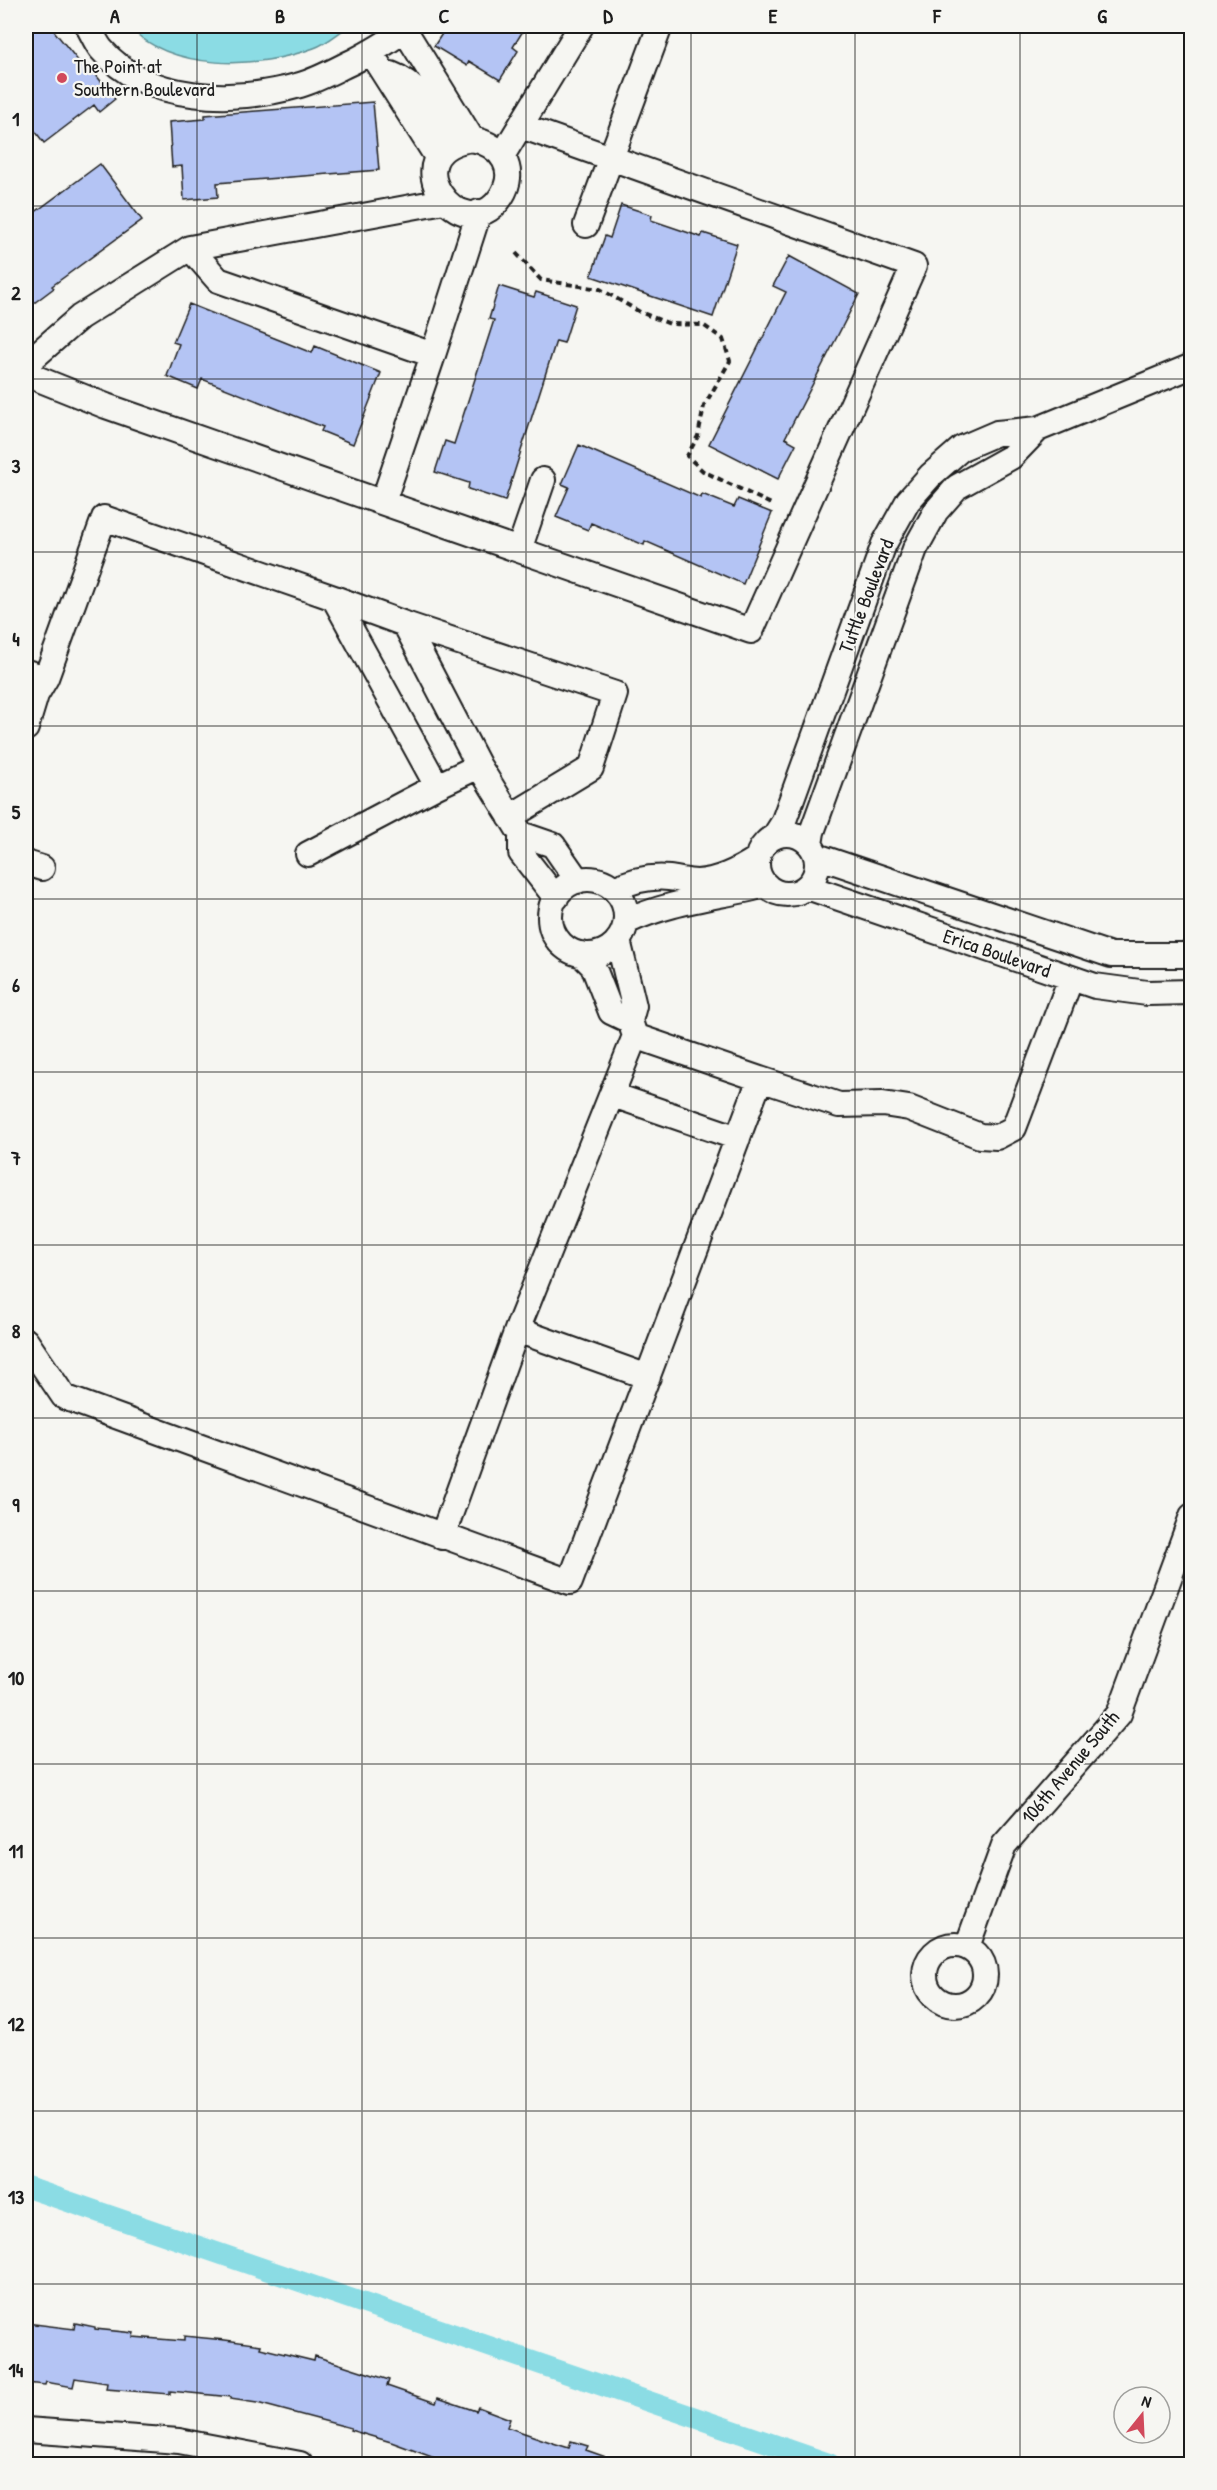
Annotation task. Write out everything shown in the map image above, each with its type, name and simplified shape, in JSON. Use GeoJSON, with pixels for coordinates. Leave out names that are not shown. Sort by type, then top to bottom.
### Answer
{"type":"FeatureCollection","features":[{"type":"Feature","properties":{"kind":"street"},"geometry":{"type":"LineString","coordinates":[[88,26],[101,49],[129,73],[167,90],[204,96],[244,96],[300,85],[378,61],[406,27],[472,139]]}},
{"type":"Feature","properties":{"kind":"street"},"geometry":{"type":"LineString","coordinates":[[502,156],[581,26]]}},
{"type":"Feature","properties":{"kind":"street"},"geometry":{"type":"LineString","coordinates":[[586,225],[660,26]]}},
{"type":"Feature","properties":{"kind":"street"},"geometry":{"type":"LineString","coordinates":[[378,61],[403,78],[423,99],[443,152]]}},
{"type":"Feature","properties":{"kind":"street"},"geometry":{"type":"LineString","coordinates":[[26,374],[106,406],[751,631],[914,266],[521,126]]}},
{"type":"Feature","properties":{"kind":"street"},"geometry":{"type":"LineString","coordinates":[[472,139],[484,141],[495,147],[507,167],[508,179],[505,191],[490,208],[478,212],[466,212],[454,209],[444,201],[437,191],[434,179],[443,152],[460,141],[472,139]]}},
{"type":"Feature","properties":{"kind":"street"},"geometry":{"type":"LineString","coordinates":[[26,364],[80,317],[190,248],[444,201]]}},
{"type":"Feature","properties":{"kind":"street"},"geometry":{"type":"LineString","coordinates":[[383,502],[433,356],[478,212]]}},
{"type":"Feature","properties":{"kind":"street"},"geometry":{"type":"LineString","coordinates":[[190,248],[218,280],[433,356]]}},
{"type":"Feature","properties":{"kind":"street","name":"Tuttle Boulevard"},"geometry":{"type":"LineString","coordinates":[[774,837],[783,824],[884,544],[908,501],[962,448],[997,433],[1038,429],[1191,366]]}},
{"type":"Feature","properties":{"kind":"street","name":"Tuttle Boulevard"},"geometry":{"type":"LineString","coordinates":[[813,850],[812,832],[915,549],[930,520],[957,487],[1011,458],[1038,429]]}},
{"type":"Feature","properties":{"kind":"street"},"geometry":{"type":"LineString","coordinates":[[519,550],[543,480]]}},
{"type":"Feature","properties":{"kind":"street"},"geometry":{"type":"LineString","coordinates":[[26,728],[36,695],[36,675],[104,518],[405,624],[615,694],[591,768],[516,826]]}},
{"type":"Feature","properties":{"kind":"street"},"geometry":{"type":"LineString","coordinates":[[334,598],[437,786]]}},
{"type":"Feature","properties":{"kind":"street"},"geometry":{"type":"LineString","coordinates":[[405,624],[479,766],[516,826],[521,853],[556,898]]}},
{"type":"Feature","properties":{"kind":"street"},"geometry":{"type":"LineString","coordinates":[[308,854],[479,766]]}},
{"type":"Feature","properties":{"kind":"street"},"geometry":{"type":"LineString","coordinates":[[516,826],[554,845],[578,881]]}},
{"type":"Feature","properties":{"kind":"street"},"geometry":{"type":"LineString","coordinates":[[793,834],[813,850],[816,873],[807,887],[788,894],[778,893],[766,885],[758,872],[758,858],[765,843],[774,837],[793,834]]}},
{"type":"Feature","properties":{"kind":"street","name":"Erica Boulevard"},"geometry":{"type":"LineString","coordinates":[[813,850],[1112,955],[1191,955]]}},
{"type":"Feature","properties":{"kind":"street"},"geometry":{"type":"LineString","coordinates":[[614,889],[631,881],[645,879],[665,878],[698,882],[721,878],[738,872],[758,858]]}},
{"type":"Feature","properties":{"kind":"street"},"geometry":{"type":"LineString","coordinates":[[442,1537],[517,1330],[613,1095],[632,1028],[634,1006],[622,931],[626,910],[621,898],[614,889],[603,882],[591,879],[566,886],[552,906],[550,918],[553,931],[565,946],[581,954],[593,966],[611,1012],[632,1028],[760,1079],[839,1105],[883,1104],[909,1108],[980,1136],[996,1137],[1014,1128],[1071,978]]}},
{"type":"Feature","properties":{"kind":"street"},"geometry":{"type":"LineString","coordinates":[[581,954],[606,951],[622,931],[646,913],[766,885]]}},
{"type":"Feature","properties":{"kind":"street","name":"Erica Boulevard"},"geometry":{"type":"LineString","coordinates":[[807,887],[1095,986],[1147,993],[1191,992]]}},
{"type":"Feature","properties":{"kind":"street"},"geometry":{"type":"LineString","coordinates":[[26,1341],[64,1397],[570,1582],[760,1079]]}},
{"type":"Feature","properties":{"kind":"street"},"geometry":{"type":"LineString","coordinates":[[613,1095],[738,1138]]}},
{"type":"Feature","properties":{"kind":"street"},"geometry":{"type":"LineString","coordinates":[[517,1330],[648,1377]]}},
{"type":"Feature","properties":{"kind":"street","name":"106th Avenue South"},"geometry":{"type":"LineString","coordinates":[[967,1947],[1004,1845],[1119,1714],[1191,1516]]}},
{"type":"Feature","properties":{"kind":"street"},"geometry":{"type":"LineString","coordinates":[[26,2430],[179,2441],[300,2464]]}},
{"type":"Feature","properties":{"kind":"path"},"geometry":{"type":"LineString","coordinates":[[516,253],[541,280],[600,289],[640,312],[670,324],[703,325],[723,339],[730,360],[704,406],[698,435],[687,456],[703,471],[773,505]]}},
{"type":"Feature","properties":{"kind":"water"},"geometry":{"type":"Polygon","coordinates":[[[128,26],[349,26],[314,48],[292,55],[268,60],[216,62],[191,59],[168,52],[146,41],[128,26]]]}},
{"type":"Feature","properties":{"kind":"building","name":"The Point at Southern Boulevard"},"geometry":{"type":"Polygon","coordinates":[[[26,26],[50,26],[84,68],[88,65],[115,99],[99,112],[94,105],[44,143],[26,119],[26,26]]]}},
{"type":"Feature","properties":{"kind":"building"},"geometry":{"type":"Polygon","coordinates":[[[447,26],[526,26],[513,47],[518,51],[500,80],[469,61],[467,66],[434,46],[447,26]]]}},
{"type":"Feature","properties":{"kind":"building"},"geometry":{"type":"Polygon","coordinates":[[[373,102],[379,170],[217,183],[218,197],[184,200],[182,166],[172,167],[169,122],[205,119],[205,115],[373,102]]]}},
{"type":"Feature","properties":{"kind":"building"},"geometry":{"type":"Polygon","coordinates":[[[100,164],[142,220],[52,286],[54,288],[26,309],[26,219],[100,164]]]}},
{"type":"Feature","properties":{"kind":"building"},"geometry":{"type":"Polygon","coordinates":[[[621,205],[652,215],[651,220],[701,237],[703,233],[737,244],[713,317],[591,276],[605,236],[610,238],[621,205]]]}},
{"type":"Feature","properties":{"kind":"building"},"geometry":{"type":"Polygon","coordinates":[[[789,256],[859,294],[785,438],[796,444],[778,479],[709,444],[786,292],[773,286],[789,256]]]}},
{"type":"Feature","properties":{"kind":"building"},"geometry":{"type":"Polygon","coordinates":[[[499,286],[534,297],[536,292],[576,305],[564,343],[556,341],[505,501],[468,489],[469,483],[435,472],[445,441],[454,444],[494,320],[489,319],[499,286]]]}},
{"type":"Feature","properties":{"kind":"building"},"geometry":{"type":"Polygon","coordinates":[[[189,304],[312,353],[315,346],[381,373],[353,444],[321,431],[323,427],[202,379],[198,389],[167,376],[179,344],[173,342],[189,304]]]}},
{"type":"Feature","properties":{"kind":"building"},"geometry":{"type":"Polygon","coordinates":[[[579,445],[701,498],[702,494],[734,507],[738,499],[772,513],[743,584],[645,541],[644,545],[591,523],[588,530],[556,517],[569,487],[562,484],[579,445]]]}},
{"type":"Feature","properties":{"kind":"building"},"geometry":{"type":"Polygon","coordinates":[[[26,2323],[74,2329],[75,2323],[95,2327],[95,2329],[134,2333],[133,2337],[184,2341],[184,2336],[225,2340],[261,2345],[260,2348],[314,2361],[315,2356],[389,2380],[387,2386],[436,2403],[438,2398],[476,2411],[478,2407],[510,2419],[507,2427],[569,2448],[571,2441],[588,2446],[586,2450],[620,2462],[620,2464],[451,2464],[350,2430],[351,2428],[257,2403],[230,2399],[231,2397],[170,2391],[170,2394],[106,2389],[107,2383],[75,2378],[73,2387],[46,2382],[45,2385],[26,2383],[26,2323]]]}},
{"type":"Feature","properties":{"kind":"waterway"},"geometry":{"type":"LineString","coordinates":[[26,2187],[830,2464]]}},
{"type":"Feature","properties":{"kind":"place","name":"The Point at Southern Boulevard"},"geometry":{"type":"Point","coordinates":[62,78]}}]}
